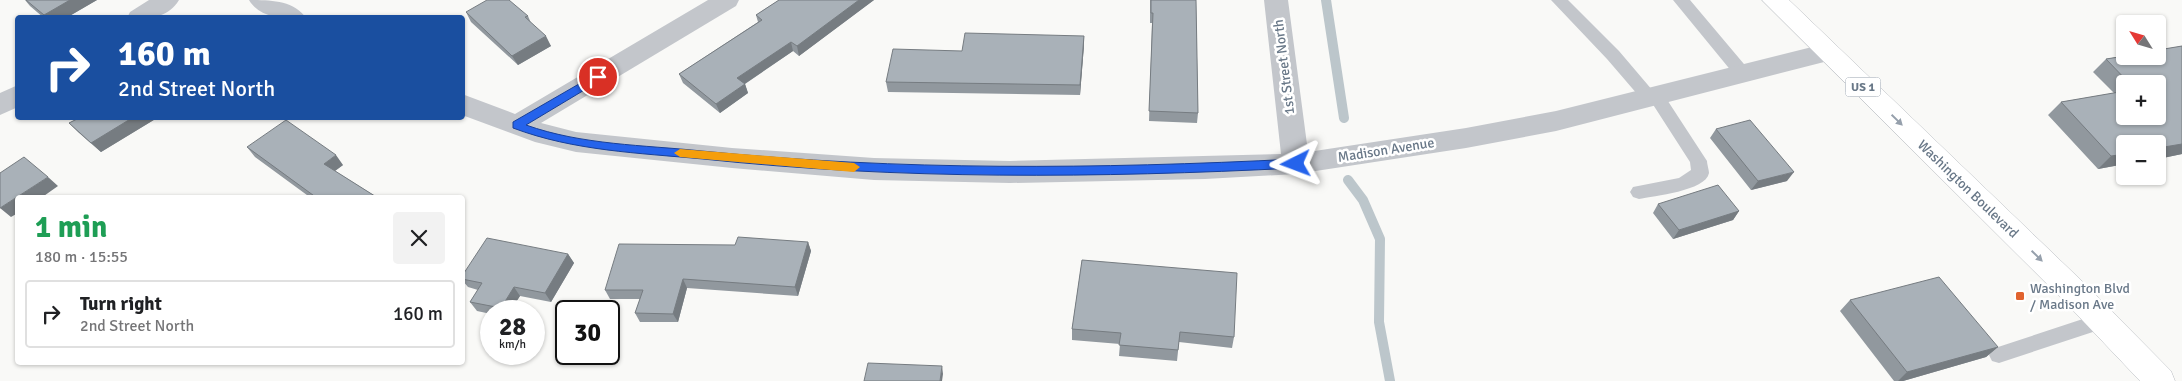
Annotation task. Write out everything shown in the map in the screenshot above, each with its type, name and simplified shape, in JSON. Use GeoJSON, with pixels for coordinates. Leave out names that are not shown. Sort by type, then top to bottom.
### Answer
{"type":"FeatureCollection","features":[{"type":"Feature","properties":{"kind":"main road","name":"Washington Boulevard"},"geometry":{"type":"LineString","coordinates":[[1774,0],[2101,320],[2160,381]]}},
{"type":"Feature","properties":{"kind":"street"},"geometry":{"type":"LineString","coordinates":[[143,15],[167,0]]}},
{"type":"Feature","properties":{"kind":"street"},"geometry":{"type":"LineString","coordinates":[[261,0],[288,15]]}},
{"type":"Feature","properties":{"kind":"street"},"geometry":{"type":"LineString","coordinates":[[517,125],[727,0]]}},
{"type":"Feature","properties":{"kind":"street","name":"1st Street North"},"geometry":{"type":"LineString","coordinates":[[1276,0],[1296,164]]}},
{"type":"Feature","properties":{"kind":"street","name":"Madison Avenue"},"geometry":{"type":"LineString","coordinates":[[465,105],[544,136],[576,142],[732,158],[874,169],[1010,172],[1205,168],[1296,164],[1538,125],[1828,52]]}},
{"type":"Feature","properties":{"kind":"street"},"geometry":{"type":"LineString","coordinates":[[0,105],[15,96]]}},
{"type":"Feature","properties":{"kind":"lane"},"geometry":{"type":"LineString","coordinates":[[1559,0],[1653,97],[1698,161],[1700,173],[1683,184],[1639,192]]}},
{"type":"Feature","properties":{"kind":"lane"},"geometry":{"type":"LineString","coordinates":[[1681,0],[1743,74]]}},
{"type":"Feature","properties":{"kind":"lane"},"geometry":{"type":"LineString","coordinates":[[1999,355],[2101,320]]}},
{"type":"Feature","properties":{"kind":"building"},"geometry":{"type":"Polygon","coordinates":[[[26,0],[70,0],[44,15],[26,0]]]}},
{"type":"Feature","properties":{"kind":"building"},"geometry":{"type":"Polygon","coordinates":[[[487,0],[509,0],[528,16],[525,17],[546,36],[512,56],[466,12],[487,0]]]}},
{"type":"Feature","properties":{"kind":"building"},"geometry":{"type":"Polygon","coordinates":[[[779,0],[859,0],[797,46],[791,42],[737,78],[745,84],[716,104],[679,74],[762,20],[756,15],[779,0]]]}},
{"type":"Feature","properties":{"kind":"building"},"geometry":{"type":"Polygon","coordinates":[[[1151,0],[1196,0],[1198,113],[1149,111],[1153,13],[1151,13],[1151,0]]]}},
{"type":"Feature","properties":{"kind":"building"},"geometry":{"type":"Polygon","coordinates":[[[965,33],[1084,36],[1080,85],[886,82],[893,49],[962,51],[965,33]]]}},
{"type":"Feature","properties":{"kind":"building"},"geometry":{"type":"Polygon","coordinates":[[[2182,46],[2182,144],[2166,147],[2166,135],[2116,135],[2116,155],[2111,156],[2061,102],[2116,93],[2116,125],[2166,125],[2166,75],[2121,75],[2106,59],[2116,57],[2116,65],[2166,65],[2166,49],[2182,46]]]}},
{"type":"Feature","properties":{"kind":"building"},"geometry":{"type":"Polygon","coordinates":[[[75,120],[129,120],[91,143],[69,123],[75,120]]]}},
{"type":"Feature","properties":{"kind":"building"},"geometry":{"type":"Polygon","coordinates":[[[286,120],[336,155],[324,164],[373,195],[313,195],[247,147],[286,120]]]}},
{"type":"Feature","properties":{"kind":"building"},"geometry":{"type":"Polygon","coordinates":[[[1750,120],[1794,172],[1758,181],[1716,129],[1750,120]]]}},
{"type":"Feature","properties":{"kind":"building"},"geometry":{"type":"Polygon","coordinates":[[[24,157],[48,177],[20,195],[15,195],[15,198],[0,208],[0,173],[24,157]]]}},
{"type":"Feature","properties":{"kind":"building"},"geometry":{"type":"Polygon","coordinates":[[[1718,185],[1739,211],[1679,230],[1658,204],[1718,185]]]}},
{"type":"Feature","properties":{"kind":"building"},"geometry":{"type":"Polygon","coordinates":[[[738,237],[808,242],[795,287],[683,279],[673,314],[635,313],[643,290],[605,290],[619,244],[735,245],[738,237]]]}},
{"type":"Feature","properties":{"kind":"building"},"geometry":{"type":"Polygon","coordinates":[[[487,238],[568,254],[545,293],[514,287],[506,300],[480,300],[480,304],[470,302],[482,283],[465,280],[465,271],[487,238]]]}},
{"type":"Feature","properties":{"kind":"building"},"geometry":{"type":"Polygon","coordinates":[[[1082,260],[1237,273],[1234,337],[1180,332],[1178,350],[1119,345],[1121,333],[1072,329],[1082,260]]]}},
{"type":"Feature","properties":{"kind":"building"},"geometry":{"type":"Polygon","coordinates":[[[1939,277],[1998,347],[1907,372],[1850,300],[1939,277]]]}},
{"type":"Feature","properties":{"kind":"building"},"geometry":{"type":"Polygon","coordinates":[[[868,363],[942,366],[940,381],[864,381],[868,363]]]}},
{"type":"Feature","properties":{"kind":"waterway"},"geometry":{"type":"LineString","coordinates":[[1326,0],[1344,118]]}},
{"type":"Feature","properties":{"kind":"waterway"},"geometry":{"type":"LineString","coordinates":[[1348,180],[1363,200],[1380,239],[1379,322],[1390,381]]}},
{"type":"Feature","properties":{"kind":"slow traffic"},"geometry":{"type":"LineString","coordinates":[[680,153],[854,167]]}},
{"type":"Feature","properties":{"kind":"place","name":"Washington Blvd / Madison Ave"},"geometry":{"type":"Point","coordinates":[2020,296]}},
{"type":"Feature","properties":{"kind":"route"},"geometry":{"type":"LineString","coordinates":[[598,77],[517,125],[544,136],[576,142],[732,158],[874,169],[1010,172],[1296,164]]}}]}
